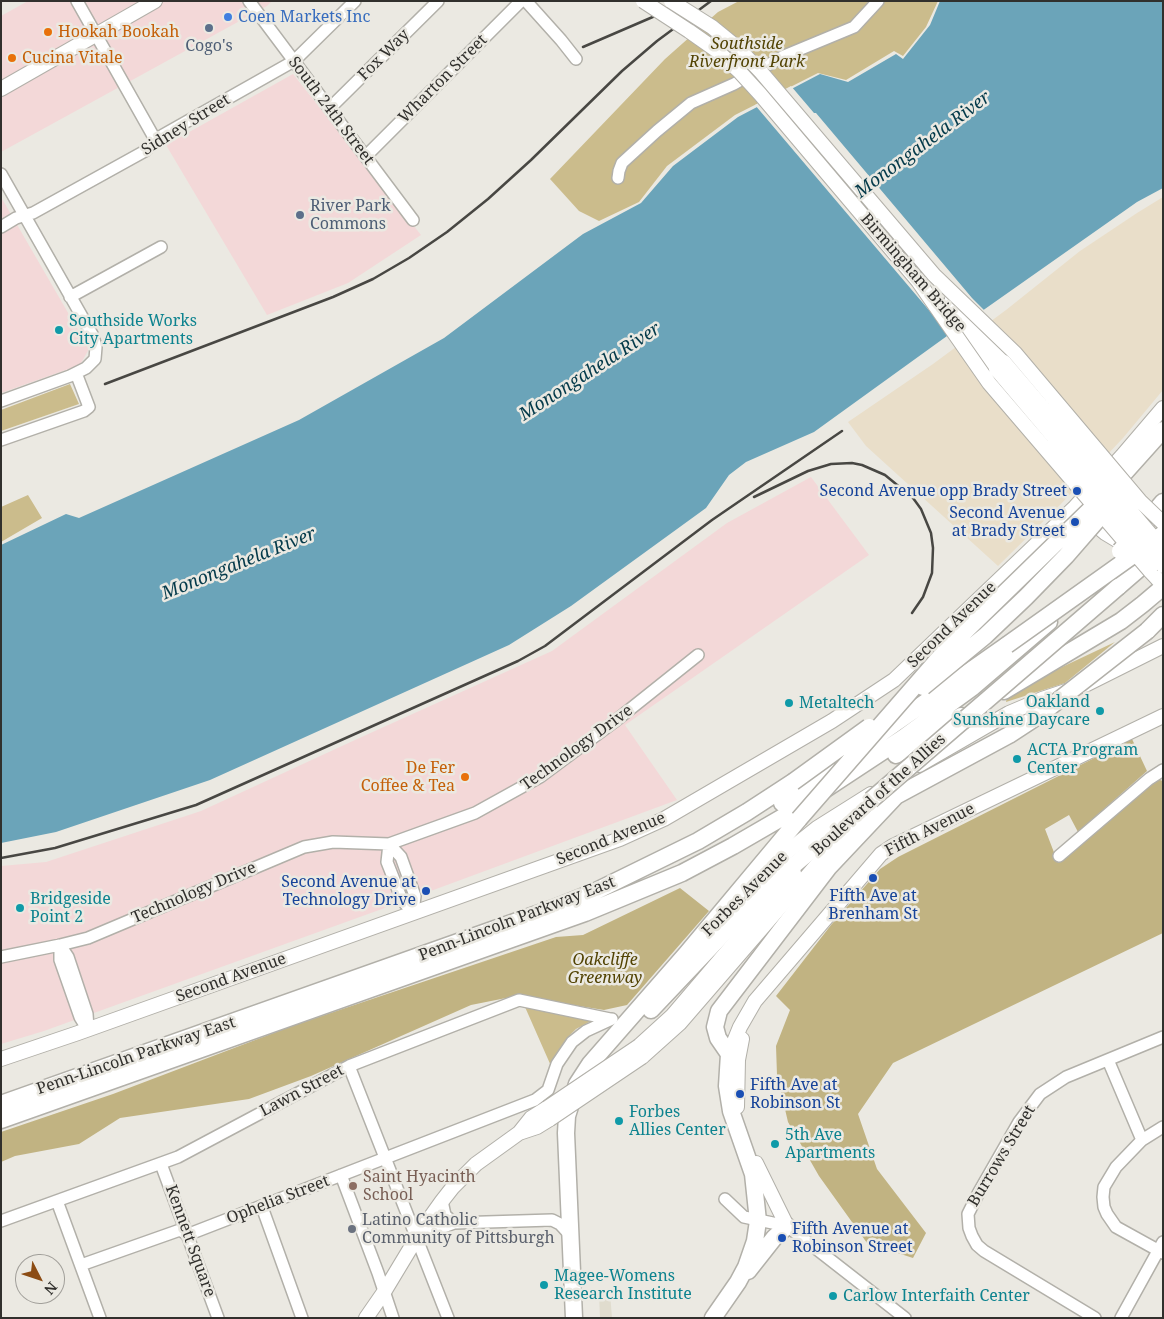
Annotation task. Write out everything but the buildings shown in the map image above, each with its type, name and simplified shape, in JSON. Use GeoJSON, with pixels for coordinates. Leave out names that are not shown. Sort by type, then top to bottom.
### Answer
{"type":"FeatureCollection","features":[{"type":"Feature","properties":{"kind":"highway"},"geometry":{"type":"LineString","coordinates":[[687,953],[791,818],[947,649],[1102,506],[1163,430]]}},
{"type":"Feature","properties":{"kind":"highway","name":"Penn-Lincoln Parkway East"},"geometry":{"type":"LineString","coordinates":[[1,1104],[554,908],[602,888],[698,841],[796,786],[985,636],[1047,577],[1102,506],[1163,437]]}},
{"type":"Feature","properties":{"kind":"highway","name":"Penn-Lincoln Parkway East"},"geometry":{"type":"LineString","coordinates":[[1,1120],[620,900],[708,860],[791,818],[973,687],[1051,620],[1125,545],[1163,502]]}},
{"type":"Feature","properties":{"kind":"highway"},"geometry":{"type":"LineString","coordinates":[[796,786],[1163,534]]}},
{"type":"Feature","properties":{"kind":"highway","name":"Boulevard of the Allies"},"geometry":{"type":"LineString","coordinates":[[833,833],[1163,548]]}},
{"type":"Feature","properties":{"kind":"highway"},"geometry":{"type":"LineString","coordinates":[[791,818],[1094,638],[1133,612],[1160,589]]}},
{"type":"Feature","properties":{"kind":"highway","name":"Boulevard of the Allies"},"geometry":{"type":"LineString","coordinates":[[896,796],[1003,739],[1041,714],[1147,631],[1163,615]]}},
{"type":"Feature","properties":{"kind":"highway"},"geometry":{"type":"LineString","coordinates":[[1147,631],[1163,619]]}},
{"type":"Feature","properties":{"kind":"highway"},"geometry":{"type":"LineString","coordinates":[[729,1054],[718,1038],[715,1028],[716,1016],[722,1006],[828,867],[896,796]]}},
{"type":"Feature","properties":{"kind":"highway"},"geometry":{"type":"LineString","coordinates":[[572,1100],[594,1069],[724,933],[787,870],[833,833]]}},
{"type":"Feature","properties":{"kind":"highway","name":"Forbes Avenue"},"geometry":{"type":"LineString","coordinates":[[574,1318],[566,1133],[567,1116],[577,1084],[590,1064],[687,953]]}},
{"type":"Feature","properties":{"kind":"highway","name":"Fifth Avenue"},"geometry":{"type":"LineString","coordinates":[[713,1318],[738,1282],[751,1255],[758,1221],[753,1174],[731,1111],[727,1086],[729,1054]]}},
{"type":"Feature","properties":{"kind":"highway"},"geometry":{"type":"LineString","coordinates":[[738,1282],[774,1238],[787,1226]]}},
{"type":"Feature","properties":{"kind":"main road"},"geometry":{"type":"LineString","coordinates":[[1,88],[154,1]]}},
{"type":"Feature","properties":{"kind":"main road","name":"Birmingham Bridge"},"geometry":{"type":"LineString","coordinates":[[643,1],[702,40],[739,71],[918,281],[957,323],[1163,566]]}},
{"type":"Feature","properties":{"kind":"main road","name":"Birmingham Bridge"},"geometry":{"type":"LineString","coordinates":[[671,1],[712,27],[739,49],[762,72],[1163,548]]}},
{"type":"Feature","properties":{"kind":"main road"},"geometry":{"type":"LineString","coordinates":[[934,275],[1015,353],[1140,501],[1163,523]]}},
{"type":"Feature","properties":{"kind":"main road"},"geometry":{"type":"LineString","coordinates":[[918,281],[985,378],[1160,589]]}},
{"type":"Feature","properties":{"kind":"main road","name":"Second Avenue"},"geometry":{"type":"LineString","coordinates":[[1,1059],[88,1030],[414,913],[620,839],[650,826],[832,721],[887,686],[1075,507],[1163,408]]}},
{"type":"Feature","properties":{"kind":"main road"},"geometry":{"type":"LineString","coordinates":[[1075,507],[1105,533],[1131,549],[1149,552],[1163,548]]}},
{"type":"Feature","properties":{"kind":"main road","name":"Forbes Avenue"},"geometry":{"type":"LineString","coordinates":[[687,953],[777,860],[838,813],[1009,714],[1042,699],[1087,684],[1163,646]]}},
{"type":"Feature","properties":{"kind":"main road","name":"Fifth Avenue"},"geometry":{"type":"LineString","coordinates":[[729,1054],[735,1037],[762,994],[881,854],[893,846],[1163,716]]}},
{"type":"Feature","properties":{"kind":"main road","name":"Boulevard of the Allies"},"geometry":{"type":"LineString","coordinates":[[366,1318],[442,1201],[476,1164],[519,1133],[537,1127],[548,1113],[680,1023],[820,861],[855,828],[896,796]]}},
{"type":"Feature","properties":{"kind":"main road","name":"Boulevard of the Allies"},"geometry":{"type":"LineString","coordinates":[[641,1051],[801,865],[833,833]]}},
{"type":"Feature","properties":{"kind":"main road","name":"Fifth Avenue"},"geometry":{"type":"LineString","coordinates":[[750,1011],[738,1060],[736,1102],[741,1126],[756,1163],[762,1197],[758,1221]]}},
{"type":"Feature","properties":{"kind":"main road"},"geometry":{"type":"LineString","coordinates":[[756,1163],[787,1226]]}},
{"type":"Feature","properties":{"kind":"street"},"geometry":{"type":"LineString","coordinates":[[78,1],[156,141]]}},
{"type":"Feature","properties":{"kind":"street","name":"South 24th Street"},"geometry":{"type":"LineString","coordinates":[[249,1],[413,220]]}},
{"type":"Feature","properties":{"kind":"street","name":"Sidney Street"},"geometry":{"type":"LineString","coordinates":[[1,227],[33,213],[145,151],[163,135],[294,61],[355,1]]}},
{"type":"Feature","properties":{"kind":"street","name":"Fox Way"},"geometry":{"type":"LineString","coordinates":[[330,108],[438,1]]}},
{"type":"Feature","properties":{"kind":"street","name":"Wharton Street"},"geometry":{"type":"LineString","coordinates":[[366,156],[522,1]]}},
{"type":"Feature","properties":{"kind":"street"},"geometry":{"type":"LineString","coordinates":[[526,1],[576,60]]}},
{"type":"Feature","properties":{"kind":"street"},"geometry":{"type":"LineString","coordinates":[[618,178],[622,163],[691,103],[734,84],[784,56],[854,27],[878,1]]}},
{"type":"Feature","properties":{"kind":"street"},"geometry":{"type":"LineString","coordinates":[[1,174],[93,336],[96,347],[95,359],[90,365],[76,373],[1,400]]}},
{"type":"Feature","properties":{"kind":"street"},"geometry":{"type":"LineString","coordinates":[[70,297],[161,247]]}},
{"type":"Feature","properties":{"kind":"street"},"geometry":{"type":"LineString","coordinates":[[1,440],[84,411],[89,407],[76,373]]}},
{"type":"Feature","properties":{"kind":"street","name":"Technology Drive"},"geometry":{"type":"LineString","coordinates":[[1,957],[60,946],[102,932],[304,847],[333,842],[389,844],[476,813],[540,778],[698,655]]}},
{"type":"Feature","properties":{"kind":"street"},"geometry":{"type":"LineString","coordinates":[[1060,856],[1160,773]]}},
{"type":"Feature","properties":{"kind":"street"},"geometry":{"type":"LineString","coordinates":[[389,844],[401,857],[415,896],[414,913]]}},
{"type":"Feature","properties":{"kind":"street"},"geometry":{"type":"LineString","coordinates":[[60,946],[60,960],[80,1017],[88,1030]]}},
{"type":"Feature","properties":{"kind":"street","name":"Lawn Street"},"geometry":{"type":"LineString","coordinates":[[1,1222],[162,1164],[349,1066],[519,1000],[613,1018]]}},
{"type":"Feature","properties":{"kind":"street","name":"Ophelia Street"},"geometry":{"type":"LineString","coordinates":[[81,1265],[180,1230],[188,1235],[535,1100],[544,1094],[551,1085],[557,1064],[572,1042],[586,1031],[613,1018]]}},
{"type":"Feature","properties":{"kind":"street","name":"Burrows Street"},"geometry":{"type":"LineString","coordinates":[[1095,1318],[984,1251],[977,1245],[972,1236],[969,1228],[968,1214],[1020,1122],[1040,1094],[1066,1077],[1163,1037]]}},
{"type":"Feature","properties":{"kind":"street"},"geometry":{"type":"LineString","coordinates":[[1108,1060],[1142,1140]]}},
{"type":"Feature","properties":{"kind":"street"},"geometry":{"type":"LineString","coordinates":[[349,1066],[385,1158],[420,1233],[448,1318]]}},
{"type":"Feature","properties":{"kind":"street"},"geometry":{"type":"LineString","coordinates":[[1121,1318],[1161,1248],[1116,1227],[1104,1207],[1104,1187],[1116,1167],[1142,1140],[1163,1127]]}},
{"type":"Feature","properties":{"kind":"street","name":"Kennett Square"},"geometry":{"type":"LineString","coordinates":[[162,1164],[218,1318]]}},
{"type":"Feature","properties":{"kind":"street"},"geometry":{"type":"LineString","coordinates":[[341,1176],[393,1318]]}},
{"type":"Feature","properties":{"kind":"street"},"geometry":{"type":"LineString","coordinates":[[725,1199],[744,1217],[787,1226],[905,1318]]}},
{"type":"Feature","properties":{"kind":"street"},"geometry":{"type":"LineString","coordinates":[[57,1201],[100,1318]]}},
{"type":"Feature","properties":{"kind":"street"},"geometry":{"type":"LineString","coordinates":[[442,1201],[445,1216],[454,1223]]}},
{"type":"Feature","properties":{"kind":"street"},"geometry":{"type":"LineString","coordinates":[[552,1220],[569,1204]]}},
{"type":"Feature","properties":{"kind":"street"},"geometry":{"type":"LineString","coordinates":[[262,1207],[302,1318]]}},
{"type":"Feature","properties":{"kind":"street"},"geometry":{"type":"LineString","coordinates":[[420,1233],[454,1223],[552,1220],[560,1224],[570,1235]]}},
{"type":"Feature","properties":{"kind":"shaded area"},"geometry":{"type":"Polygon","coordinates":[[[28,1],[272,1],[267,6],[1,152],[1,16],[28,1]]]}},
{"type":"Feature","properties":{"kind":"shaded area"},"geometry":{"type":"Polygon","coordinates":[[[293,74],[421,235],[348,283],[267,315],[166,145],[293,74]]]}},
{"type":"Feature","properties":{"kind":"shaded area"},"geometry":{"type":"Polygon","coordinates":[[[1,197],[89,349],[80,365],[1,393],[1,197]]]}},
{"type":"Feature","properties":{"kind":"shaded area"},"geometry":{"type":"Polygon","coordinates":[[[1163,197],[1163,390],[1123,438],[1060,505],[998,566],[866,446],[848,422],[933,364],[1006,310],[1080,251],[1163,197]]]}},
{"type":"Feature","properties":{"kind":"shaded area"},"geometry":{"type":"Polygon","coordinates":[[[811,477],[869,555],[625,725],[677,800],[44,1031],[1,1044],[1,866],[46,862],[201,811],[552,651],[727,523],[811,477]]]}},
{"type":"Feature","properties":{"kind":"shaded area"},"geometry":{"type":"Polygon","coordinates":[[[599,1293],[610,1293],[612,1318],[600,1318],[599,1293]]]}},
{"type":"Feature","properties":{"kind":"green space","name":"Southside Riverfront Park"},"geometry":{"type":"Polygon","coordinates":[[[739,1],[938,1],[926,27],[903,56],[894,51],[846,80],[818,73],[735,115],[667,166],[639,202],[599,221],[579,211],[550,179],[665,59],[718,12],[739,1]]]}},
{"type":"Feature","properties":{"kind":"green space"},"geometry":{"type":"Polygon","coordinates":[[[70,384],[79,404],[1,431],[1,410],[70,384]]]}},
{"type":"Feature","properties":{"kind":"green space"},"geometry":{"type":"Polygon","coordinates":[[[28,495],[42,518],[1,542],[1,507],[28,495]]]}},
{"type":"Feature","properties":{"kind":"green space"},"geometry":{"type":"Polygon","coordinates":[[[1115,642],[1065,683],[1006,702],[1007,697],[1043,676],[1115,642]]]}},
{"type":"Feature","properties":{"kind":"green space"},"geometry":{"type":"Polygon","coordinates":[[[1132,739],[1147,771],[1078,832],[1069,815],[1045,829],[1055,855],[1154,778],[1163,781],[1163,933],[893,1063],[858,1114],[877,1169],[926,1233],[913,1258],[867,1243],[819,1176],[788,1122],[777,1075],[776,1046],[790,1010],[776,996],[831,925],[880,869],[898,857],[1132,739]]]}},
{"type":"Feature","properties":{"kind":"green space","name":"Oakcliffe Greenway"},"geometry":{"type":"Polygon","coordinates":[[[680,888],[709,911],[627,1005],[604,1010],[516,996],[471,1005],[311,1076],[249,1099],[120,1118],[79,1144],[15,1156],[1,1162],[1,1132],[113,1094],[292,1026],[556,937],[583,935],[680,888]]]}},
{"type":"Feature","properties":{"kind":"green space"},"geometry":{"type":"Polygon","coordinates":[[[525,1007],[593,1020],[576,1029],[567,1038],[551,1066],[525,1007]]]}},
{"type":"Feature","properties":{"kind":"water","name":"Monongahela River"},"geometry":{"type":"Polygon","coordinates":[[[940,1],[1163,1],[1163,188],[1137,202],[814,432],[746,462],[729,475],[706,508],[571,606],[509,645],[210,780],[56,832],[1,843],[1,545],[66,514],[79,518],[299,420],[444,338],[583,234],[641,203],[673,166],[738,117],[820,74],[848,82],[896,54],[903,59],[930,25],[940,1]]]}},
{"type":"Feature","properties":{"kind":"pier"},"geometry":{"type":"Polygon","coordinates":[[[791,86],[986,312],[949,338],[933,315],[755,105],[791,86]]]}},
{"type":"Feature","properties":{"kind":"railway"},"geometry":{"type":"LineString","coordinates":[[583,47],[655,16],[683,1]]}},
{"type":"Feature","properties":{"kind":"railway"},"geometry":{"type":"LineString","coordinates":[[105,384],[333,297],[373,279],[409,258],[447,232],[488,199],[531,160],[622,71],[657,41],[711,1]]}},
{"type":"Feature","properties":{"kind":"railway"},"geometry":{"type":"LineString","coordinates":[[1,858],[55,848],[196,805],[518,661],[545,646],[712,520],[842,431]]}},
{"type":"Feature","properties":{"kind":"railway"},"geometry":{"type":"LineString","coordinates":[[754,497],[808,471],[831,464],[852,463],[862,465],[885,475],[913,498],[921,509],[931,533],[933,548],[932,573],[923,597],[912,613]]}},
{"type":"Feature","properties":{"kind":"place","name":"Coen Markets Inc"},"geometry":{"type":"Point","coordinates":[228,17]}},
{"type":"Feature","properties":{"kind":"place","name":"Cogo's"},"geometry":{"type":"Point","coordinates":[209,28]}},
{"type":"Feature","properties":{"kind":"place","name":"Hookah Bookah"},"geometry":{"type":"Point","coordinates":[48,32]}},
{"type":"Feature","properties":{"kind":"place","name":"Cucina Vitale"},"geometry":{"type":"Point","coordinates":[12,58]}},
{"type":"Feature","properties":{"kind":"place","name":"River Park Commons"},"geometry":{"type":"Point","coordinates":[300,215]}},
{"type":"Feature","properties":{"kind":"place","name":"Southside Works City Apartments"},"geometry":{"type":"Point","coordinates":[59,330]}},
{"type":"Feature","properties":{"kind":"place","name":"Second Avenue opp Brady Street"},"geometry":{"type":"Point","coordinates":[1077,491]}},
{"type":"Feature","properties":{"kind":"place","name":"Second Avenue at Brady Street"},"geometry":{"type":"Point","coordinates":[1075,522]}},
{"type":"Feature","properties":{"kind":"place","name":"Metaltech"},"geometry":{"type":"Point","coordinates":[789,703]}},
{"type":"Feature","properties":{"kind":"place","name":"Oakland Sunshine Daycare"},"geometry":{"type":"Point","coordinates":[1100,711]}},
{"type":"Feature","properties":{"kind":"place","name":"ACTA Program Center"},"geometry":{"type":"Point","coordinates":[1017,759]}},
{"type":"Feature","properties":{"kind":"place","name":"De Fer Coffee & Tea"},"geometry":{"type":"Point","coordinates":[465,777]}},
{"type":"Feature","properties":{"kind":"place","name":"Fifth Ave at Brenham St"},"geometry":{"type":"Point","coordinates":[873,878]}},
{"type":"Feature","properties":{"kind":"place","name":"Second Avenue at Technology Drive"},"geometry":{"type":"Point","coordinates":[426,891]}},
{"type":"Feature","properties":{"kind":"place","name":"Bridgeside Point 2"},"geometry":{"type":"Point","coordinates":[20,908]}},
{"type":"Feature","properties":{"kind":"place","name":"Fifth Ave at Robinson St"},"geometry":{"type":"Point","coordinates":[740,1094]}},
{"type":"Feature","properties":{"kind":"place","name":"Forbes Allies Center"},"geometry":{"type":"Point","coordinates":[619,1121]}},
{"type":"Feature","properties":{"kind":"place","name":"5th Ave Apartments"},"geometry":{"type":"Point","coordinates":[775,1144]}},
{"type":"Feature","properties":{"kind":"place","name":"Saint Hyacinth School"},"geometry":{"type":"Point","coordinates":[353,1186]}},
{"type":"Feature","properties":{"kind":"place","name":"Latino Catholic Community of Pittsburgh"},"geometry":{"type":"Point","coordinates":[352,1229]}},
{"type":"Feature","properties":{"kind":"place","name":"Fifth Avenue at Robinson Street"},"geometry":{"type":"Point","coordinates":[782,1238]}},
{"type":"Feature","properties":{"kind":"place","name":"Magee-Womens Research Institute"},"geometry":{"type":"Point","coordinates":[544,1285]}},
{"type":"Feature","properties":{"kind":"place","name":"Carlow Interfaith Center"},"geometry":{"type":"Point","coordinates":[833,1296]}}]}
